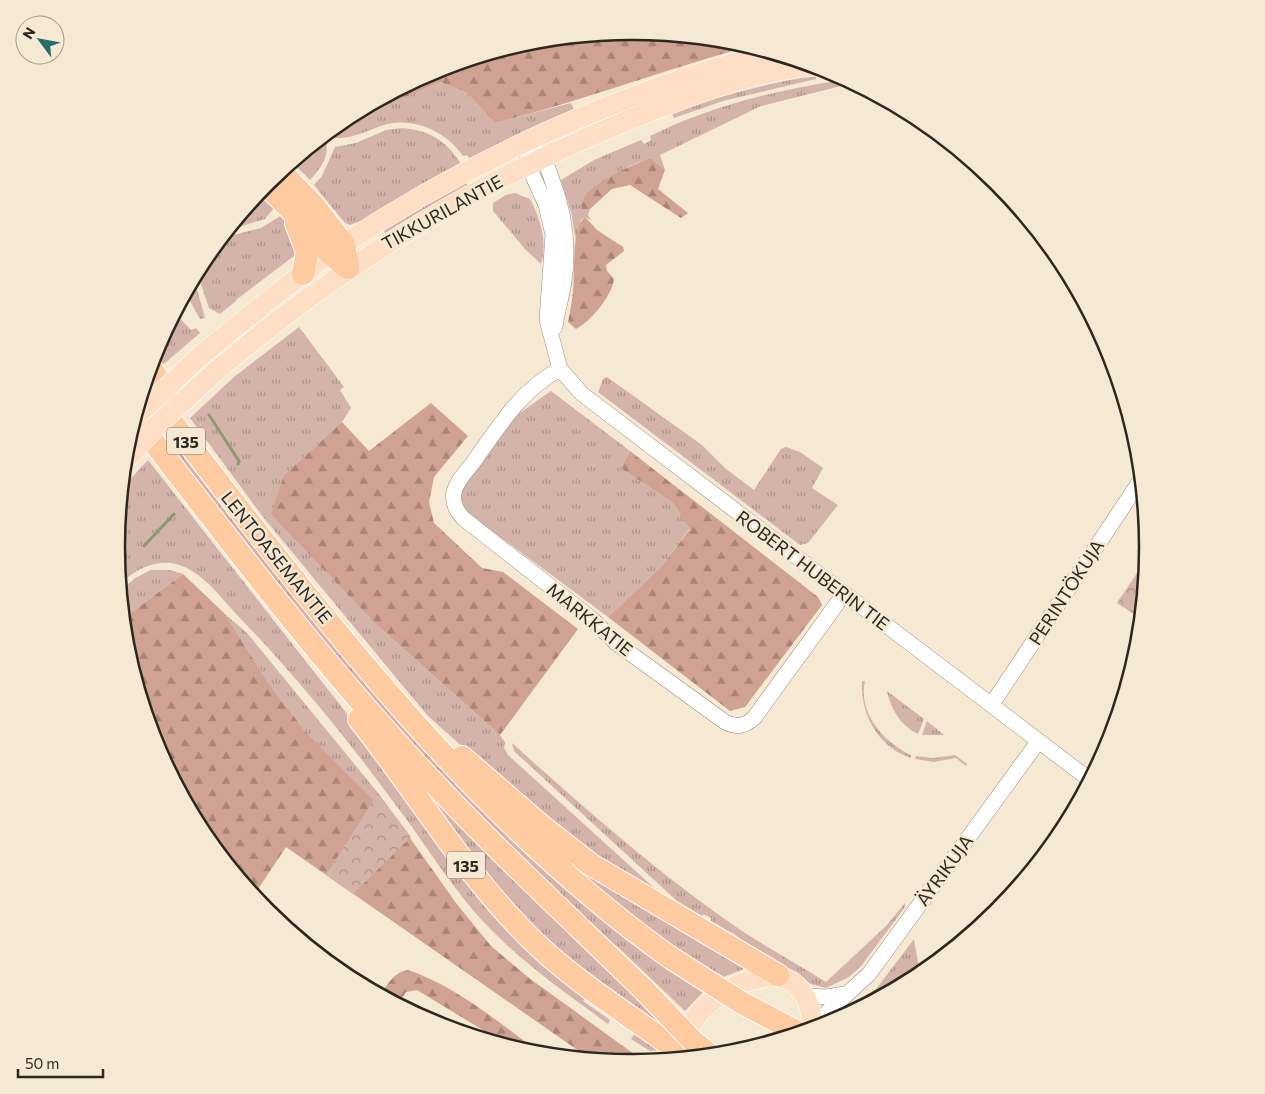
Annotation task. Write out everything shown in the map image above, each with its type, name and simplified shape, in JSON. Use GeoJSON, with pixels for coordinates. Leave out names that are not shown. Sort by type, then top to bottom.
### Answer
{"type":"FeatureCollection","features":[{"type":"Feature","properties":{"kind":"highway"},"geometry":{"type":"LineString","coordinates":[[286,177],[314,206],[341,256]]}},
{"type":"Feature","properties":{"kind":"highway"},"geometry":{"type":"LineString","coordinates":[[271,191],[341,256]]}},
{"type":"Feature","properties":{"kind":"highway"},"geometry":{"type":"LineString","coordinates":[[284,202],[303,237],[307,252],[303,274]]}},
{"type":"Feature","properties":{"kind":"highway"},"geometry":{"type":"LineString","coordinates":[[156,375],[208,454],[228,495]]}},
{"type":"Feature","properties":{"kind":"highway","name":"LENTOASEMANTIE"},"geometry":{"type":"LineString","coordinates":[[150,393],[228,495],[330,622],[415,722]]}},
{"type":"Feature","properties":{"kind":"highway","name":"LENTOASEMANTIE"},"geometry":{"type":"LineString","coordinates":[[141,425],[302,630]]}},
{"type":"Feature","properties":{"kind":"highway"},"geometry":{"type":"LineString","coordinates":[[139,433],[171,464]]}},
{"type":"Feature","properties":{"kind":"highway"},"geometry":{"type":"LineString","coordinates":[[302,630],[406,754],[467,818],[645,991],[688,1051]]}},
{"type":"Feature","properties":{"kind":"highway","name":"135"},"geometry":{"type":"LineString","coordinates":[[302,630],[324,675],[443,835],[501,908],[566,970],[688,1051]]}},
{"type":"Feature","properties":{"kind":"highway"},"geometry":{"type":"LineString","coordinates":[[415,722],[450,762],[537,849],[612,914],[671,958],[742,1002],[797,1026]]}},
{"type":"Feature","properties":{"kind":"highway","name":"135"},"geometry":{"type":"LineString","coordinates":[[415,722],[452,749],[544,828],[590,864],[778,975]]}},
{"type":"Feature","properties":{"kind":"main road","name":"TIKKURILANTIE"},"geometry":{"type":"LineString","coordinates":[[135,450],[161,422],[280,316],[341,256],[443,184],[494,157],[672,81],[758,56]]}},
{"type":"Feature","properties":{"kind":"main road","name":"TIKKURILANTIE"},"geometry":{"type":"LineString","coordinates":[[145,408],[200,356],[303,274],[438,211],[536,161],[682,98],[793,66]]}},
{"type":"Feature","properties":{"kind":"main road"},"geometry":{"type":"LineString","coordinates":[[689,1051],[687,1031],[707,1005],[728,990],[742,983],[778,975]]}},
{"type":"Feature","properties":{"kind":"main road","name":"135"},"geometry":{"type":"LineString","coordinates":[[778,975],[792,983],[804,996]]}},
{"type":"Feature","properties":{"kind":"main road"},"geometry":{"type":"LineString","coordinates":[[804,996],[811,1008],[808,1022]]}},
{"type":"Feature","properties":{"kind":"street","name":"ROBERT HUBERIN TIE"},"geometry":{"type":"LineString","coordinates":[[527,143],[536,161],[552,226],[554,244],[547,320],[560,369],[582,394],[1085,776]]}},
{"type":"Feature","properties":{"kind":"street","name":"MARKKATIE"},"geometry":{"type":"LineString","coordinates":[[560,369],[546,376],[528,392],[506,417],[460,481],[454,492],[454,504],[464,520],[592,619],[616,643],[725,722],[743,726],[754,718],[844,594]]}},
{"type":"Feature","properties":{"kind":"street","name":"PERINTÖKUJA"},"geometry":{"type":"LineString","coordinates":[[992,704],[1136,488]]}},
{"type":"Feature","properties":{"kind":"street","name":"ÄYRIKUJA"},"geometry":{"type":"LineString","coordinates":[[819,1018],[869,974],[1038,742]]}},
{"type":"Feature","properties":{"kind":"street"},"geometry":{"type":"LineString","coordinates":[[804,996],[827,997],[845,994]]}},
{"type":"Feature","properties":{"kind":"green space"},"geometry":{"type":"Polygon","coordinates":[[[632,40],[666,41],[699,44],[734,51],[495,123],[467,93],[440,82],[375,111],[408,92],[470,67],[501,57],[566,44],[632,40]]]}},
{"type":"Feature","properties":{"kind":"green space"},"geometry":{"type":"Polygon","coordinates":[[[816,75],[816,79],[723,101],[674,118],[672,114],[707,101],[743,91],[816,75]]]}},
{"type":"Feature","properties":{"kind":"green space"},"geometry":{"type":"Polygon","coordinates":[[[440,82],[467,93],[495,123],[571,103],[574,111],[470,159],[467,155],[463,156],[447,139],[416,124],[392,123],[360,134],[333,138],[375,111],[440,82]]]}},
{"type":"Feature","properties":{"kind":"green space"},"geometry":{"type":"Polygon","coordinates":[[[833,82],[841,86],[761,106],[660,155],[665,170],[651,158],[630,166],[604,181],[582,209],[590,209],[588,215],[591,220],[585,217],[581,220],[576,241],[571,212],[561,180],[594,160],[641,140],[644,144],[651,140],[650,136],[672,126],[718,108],[789,90],[833,82]]]}},
{"type":"Feature","properties":{"kind":"green space"},"geometry":{"type":"Polygon","coordinates":[[[402,128],[421,131],[436,138],[450,149],[461,164],[366,219],[350,225],[345,223],[314,185],[322,176],[335,147],[356,143],[386,130],[402,128]]]}},
{"type":"Feature","properties":{"kind":"green space"},"geometry":{"type":"Polygon","coordinates":[[[326,143],[325,158],[320,168],[310,180],[297,167],[326,143]]]}},
{"type":"Feature","properties":{"kind":"green space"},"geometry":{"type":"Polygon","coordinates":[[[651,158],[665,170],[658,189],[688,213],[681,218],[630,185],[612,189],[590,209],[582,209],[583,201],[588,193],[597,185],[621,171],[651,158]]]}},
{"type":"Feature","properties":{"kind":"green space"},"geometry":{"type":"Polygon","coordinates":[[[464,179],[468,186],[386,234],[381,228],[464,179]]]}},
{"type":"Feature","properties":{"kind":"green space"},"geometry":{"type":"Polygon","coordinates":[[[515,193],[530,199],[537,214],[542,230],[544,247],[541,264],[525,249],[493,211],[493,203],[506,195],[515,193]]]}},
{"type":"Feature","properties":{"kind":"green space"},"geometry":{"type":"Polygon","coordinates":[[[265,198],[274,208],[265,219],[239,227],[265,198]]]}},
{"type":"Feature","properties":{"kind":"green space"},"geometry":{"type":"Polygon","coordinates":[[[282,215],[293,229],[298,253],[220,314],[209,308],[200,282],[211,265],[232,235],[261,228],[282,215]]]}},
{"type":"Feature","properties":{"kind":"green space"},"geometry":{"type":"Polygon","coordinates":[[[585,217],[597,230],[623,247],[624,251],[606,265],[607,271],[614,279],[605,300],[588,320],[576,329],[568,322],[573,292],[574,252],[578,231],[585,217]]]}},
{"type":"Feature","properties":{"kind":"green space"},"geometry":{"type":"Polygon","coordinates":[[[196,288],[205,318],[200,319],[189,300],[196,288]]]}},
{"type":"Feature","properties":{"kind":"green space"},"geometry":{"type":"Polygon","coordinates":[[[180,319],[191,330],[196,328],[200,333],[158,369],[180,319]]]}},
{"type":"Feature","properties":{"kind":"green space"},"geometry":{"type":"Polygon","coordinates":[[[299,327],[344,387],[340,390],[351,408],[342,422],[284,475],[378,626],[500,735],[505,742],[504,748],[508,755],[673,905],[619,875],[517,796],[427,715],[263,517],[190,418],[234,377],[299,327]]]}},
{"type":"Feature","properties":{"kind":"green space"},"geometry":{"type":"Polygon","coordinates":[[[607,377],[702,445],[726,469],[754,490],[781,449],[786,447],[800,452],[823,468],[812,488],[838,505],[808,543],[800,545],[598,392],[603,379],[607,377]]]}},
{"type":"Feature","properties":{"kind":"green space"},"geometry":{"type":"Polygon","coordinates":[[[551,391],[630,451],[621,468],[673,503],[690,528],[661,567],[608,617],[472,516],[466,510],[461,500],[462,488],[514,417],[551,391]]]}},
{"type":"Feature","properties":{"kind":"green space"},"geometry":{"type":"Polygon","coordinates":[[[431,403],[468,436],[434,477],[429,502],[434,523],[482,568],[503,572],[578,629],[500,735],[378,626],[271,514],[284,475],[342,422],[369,451],[431,403]]]}},
{"type":"Feature","properties":{"kind":"green space"},"geometry":{"type":"Polygon","coordinates":[[[171,436],[552,874],[602,919],[704,991],[685,1011],[623,952],[524,865],[406,742],[163,444],[171,436]]]}},
{"type":"Feature","properties":{"kind":"green space"},"geometry":{"type":"Polygon","coordinates":[[[630,451],[818,597],[822,605],[745,707],[730,711],[608,617],[661,567],[690,529],[673,503],[621,468],[630,451]]]}},
{"type":"Feature","properties":{"kind":"green space"},"geometry":{"type":"Polygon","coordinates":[[[148,460],[370,743],[586,997],[583,1001],[610,1020],[608,1024],[519,956],[472,909],[379,783],[321,709],[281,662],[206,581],[182,566],[165,563],[141,569],[127,578],[125,547],[130,479],[148,460]]]}},
{"type":"Feature","properties":{"kind":"green space"},"geometry":{"type":"Polygon","coordinates":[[[151,570],[170,570],[183,574],[130,613],[127,585],[135,578],[151,570]]]}},
{"type":"Feature","properties":{"kind":"green space"},"geometry":{"type":"Polygon","coordinates":[[[1139,571],[1135,615],[1117,603],[1139,571]]]}},
{"type":"Feature","properties":{"kind":"green space"},"geometry":{"type":"Polygon","coordinates":[[[183,574],[225,614],[267,681],[305,731],[373,800],[378,793],[456,903],[491,946],[529,978],[634,1054],[579,1051],[286,847],[258,889],[230,856],[211,829],[193,800],[164,741],[152,710],[143,678],[135,646],[130,613],[183,574]]]}},
{"type":"Feature","properties":{"kind":"green space"},"geometry":{"type":"Polygon","coordinates":[[[225,614],[247,633],[378,793],[373,801],[305,731],[267,681],[225,614]]]}},
{"type":"Feature","properties":{"kind":"green space"},"geometry":{"type":"Polygon","coordinates":[[[862,681],[865,681],[865,705],[875,726],[891,743],[911,755],[911,758],[889,746],[873,728],[864,705],[862,681]]]}},
{"type":"Feature","properties":{"kind":"green space"},"geometry":{"type":"Polygon","coordinates":[[[887,691],[924,719],[918,734],[907,727],[898,717],[891,705],[887,691]]]}},
{"type":"Feature","properties":{"kind":"green space"},"geometry":{"type":"Polygon","coordinates":[[[927,721],[944,735],[922,735],[927,721]]]}},
{"type":"Feature","properties":{"kind":"green space"},"geometry":{"type":"Polygon","coordinates":[[[512,743],[591,813],[672,880],[741,930],[826,982],[886,926],[905,903],[905,907],[861,966],[849,977],[826,988],[811,984],[760,955],[734,934],[711,921],[711,918],[703,914],[702,916],[677,901],[514,751],[512,743]]]}},
{"type":"Feature","properties":{"kind":"green space"},"geometry":{"type":"Polygon","coordinates":[[[392,752],[672,1031],[669,1037],[541,943],[392,752]]]}},
{"type":"Feature","properties":{"kind":"green space"},"geometry":{"type":"Polygon","coordinates":[[[955,755],[967,764],[966,766],[956,758],[934,762],[915,759],[916,756],[933,758],[955,755]]]}},
{"type":"Feature","properties":{"kind":"green space"},"geometry":{"type":"Polygon","coordinates":[[[378,793],[411,837],[353,894],[326,875],[378,793]]]}},
{"type":"Feature","properties":{"kind":"green space"},"geometry":{"type":"Polygon","coordinates":[[[562,850],[746,968],[721,978],[682,953],[579,875],[562,850]]]}},
{"type":"Feature","properties":{"kind":"green space"},"geometry":{"type":"Polygon","coordinates":[[[914,939],[918,966],[868,996],[876,989],[914,939]]]}},
{"type":"Feature","properties":{"kind":"green space"},"geometry":{"type":"Polygon","coordinates":[[[408,970],[444,986],[495,1019],[526,1042],[487,1032],[417,990],[406,992],[402,999],[385,989],[395,976],[408,970]]]}},
{"type":"Feature","properties":{"kind":"green space"},"geometry":{"type":"Polygon","coordinates":[[[635,1033],[660,1050],[650,1051],[631,1039],[635,1033]]]}},
{"type":"Feature","properties":{"kind":"waterway"},"geometry":{"type":"LineString","coordinates":[[209,415],[239,461],[238,464]]}},
{"type":"Feature","properties":{"kind":"waterway"},"geometry":{"type":"LineString","coordinates":[[144,546],[174,514]]}}]}
